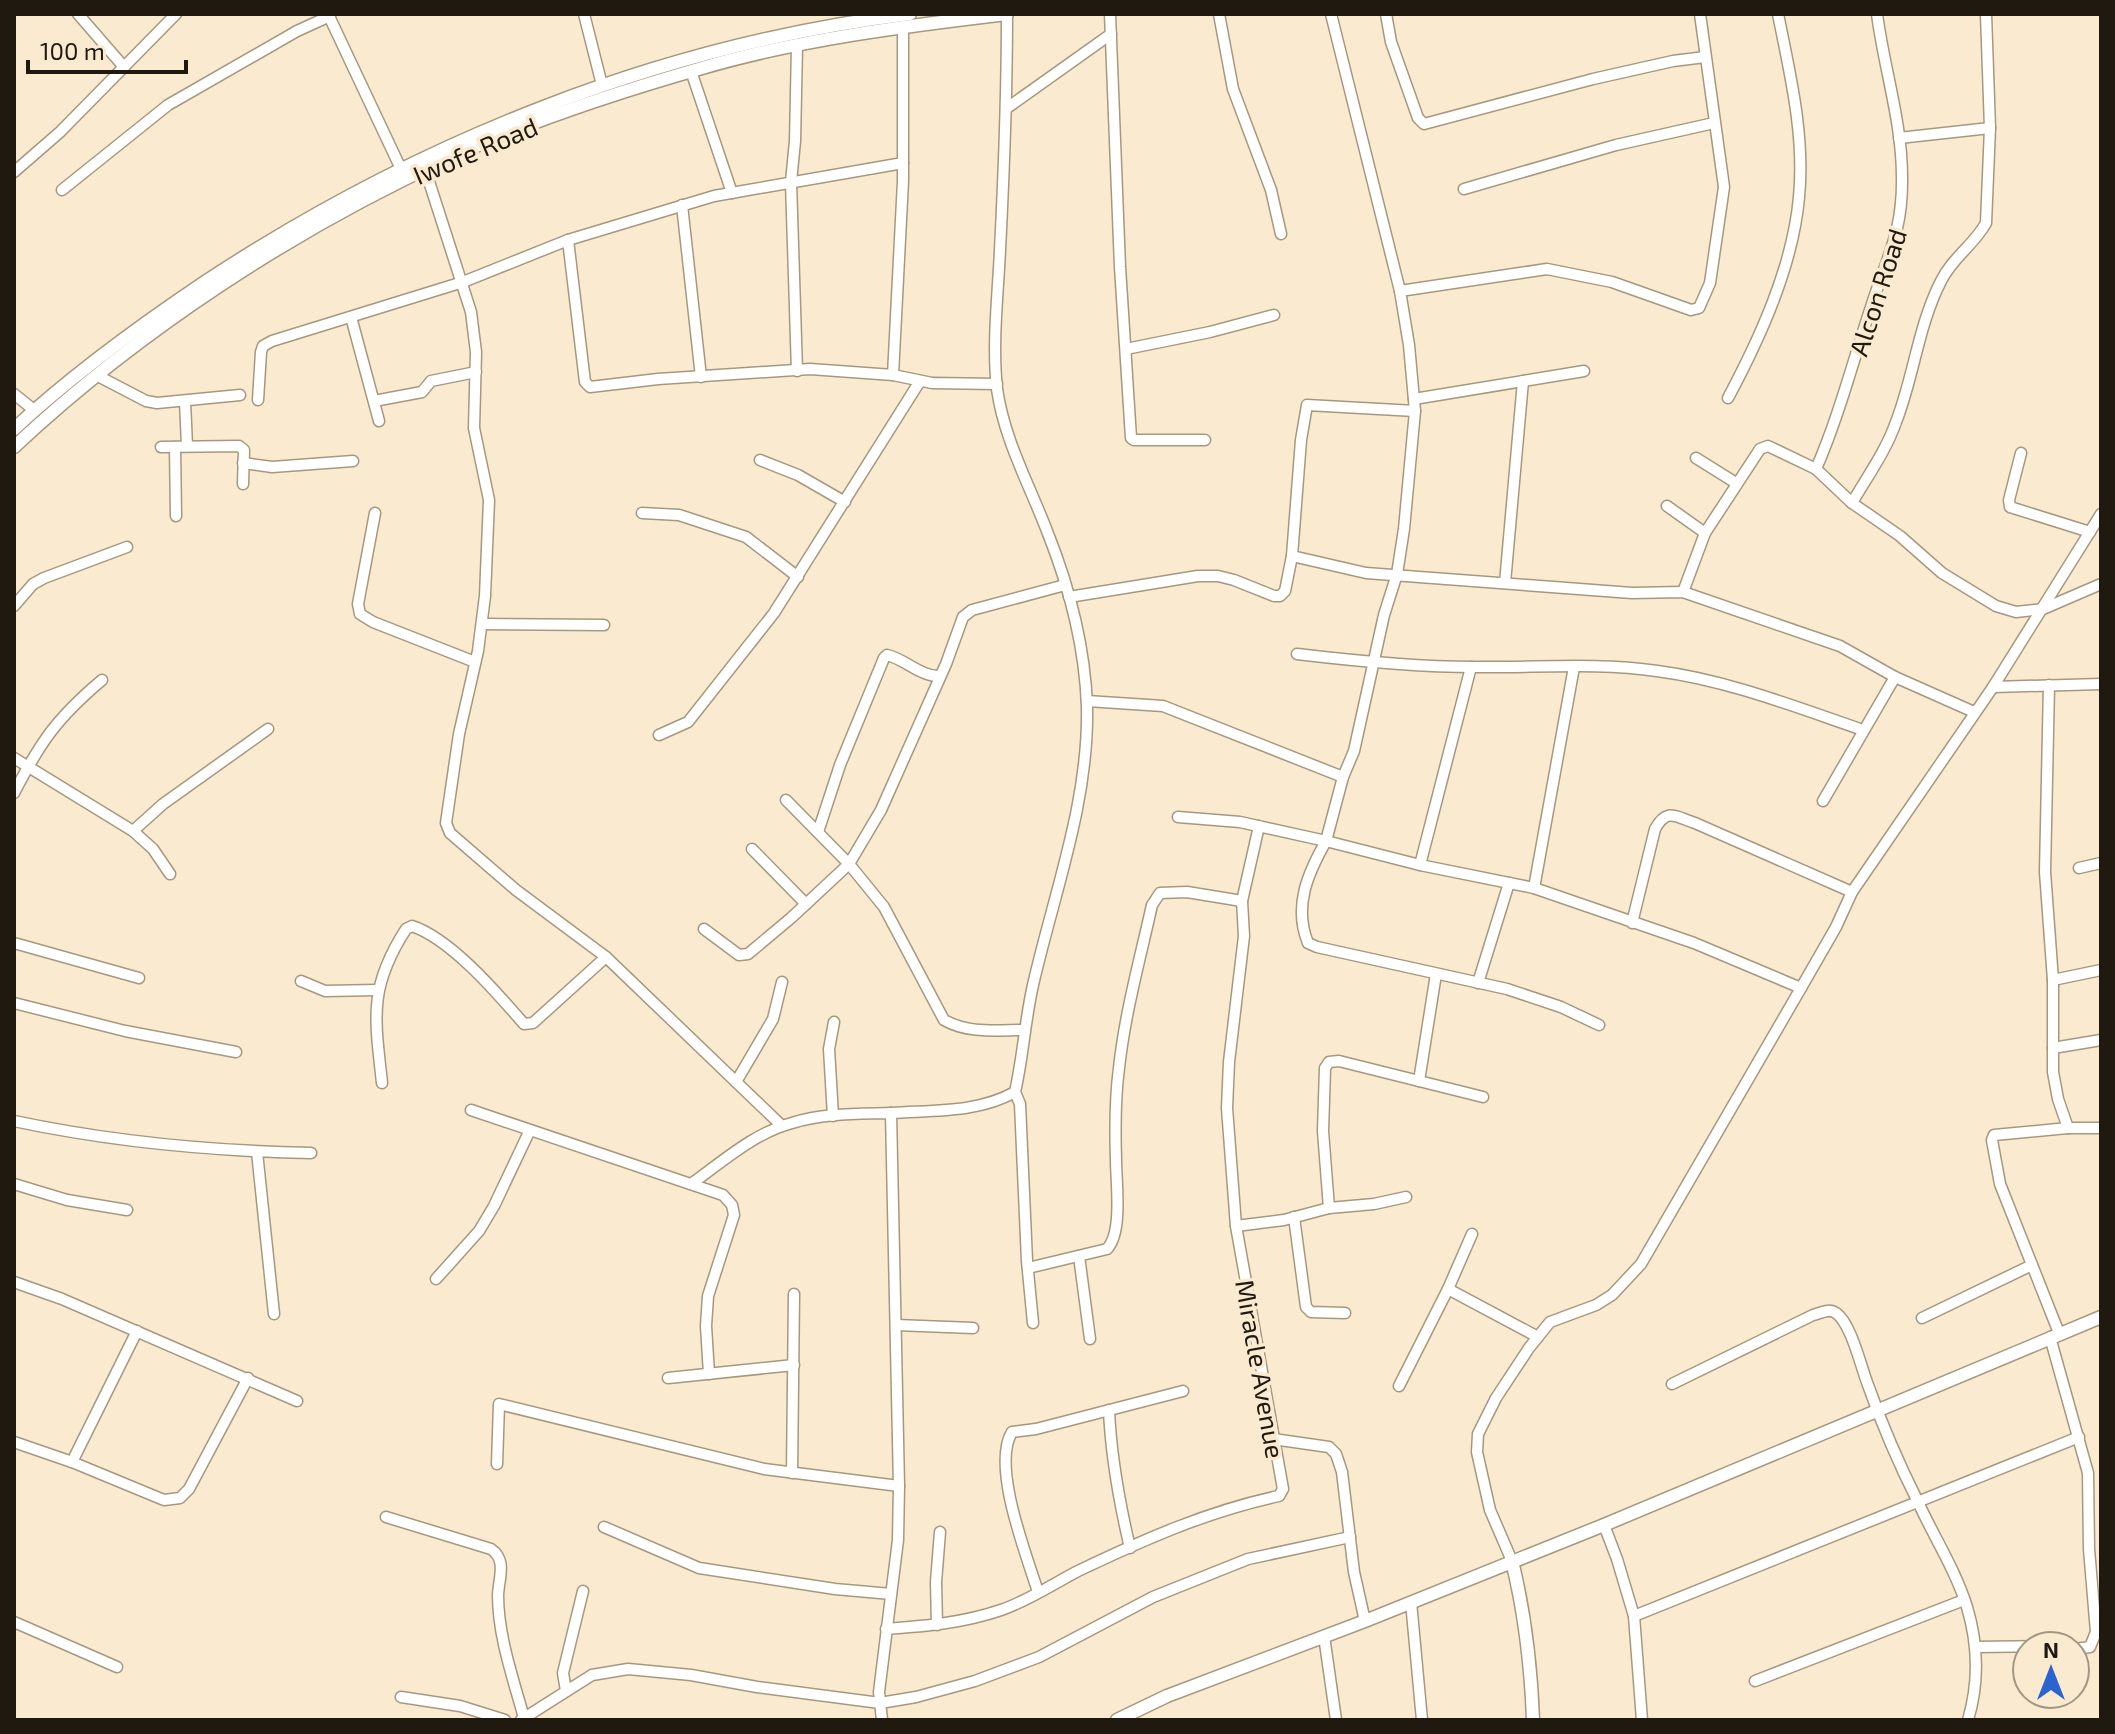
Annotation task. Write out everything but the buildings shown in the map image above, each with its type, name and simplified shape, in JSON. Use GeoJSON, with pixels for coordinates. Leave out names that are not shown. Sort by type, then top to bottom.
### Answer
{"type":"FeatureCollection","features":[{"type":"Feature","properties":{"kind":"street"},"geometry":{"type":"LineString","coordinates":[[78,14],[124,67]]}},
{"type":"Feature","properties":{"kind":"street"},"geometry":{"type":"LineString","coordinates":[[14,172],[60,132],[176,14]]}},
{"type":"Feature","properties":{"kind":"street"},"geometry":{"type":"LineString","coordinates":[[584,14],[602,85]]}},
{"type":"Feature","properties":{"kind":"street"},"geometry":{"type":"LineString","coordinates":[[1007,14],[1007,108],[996,331],[997,384],[1011,446],[1047,531],[1069,597],[1080,644],[1087,701],[1083,762],[1074,824],[1033,983],[1015,1092],[1020,1104],[1025,1164],[1033,1323]]}},
{"type":"Feature","properties":{"kind":"street","name":"Iwofe Road"},"geometry":{"type":"LineString","coordinates":[[14,429],[122,340],[239,260],[339,201],[401,169],[504,123],[602,85],[701,57],[907,20],[1007,14]]}},
{"type":"Feature","properties":{"kind":"street"},"geometry":{"type":"LineString","coordinates":[[1110,14],[1131,438],[1205,440]]}},
{"type":"Feature","properties":{"kind":"street"},"geometry":{"type":"LineString","coordinates":[[1219,14],[1233,89],[1271,190],[1281,234]]}},
{"type":"Feature","properties":{"kind":"street"},"geometry":{"type":"LineString","coordinates":[[1331,14],[1400,291],[1415,411],[1397,574],[1354,751],[1343,777],[1326,841],[1314,862],[1301,903],[1308,943],[1507,989],[1599,1025]]}},
{"type":"Feature","properties":{"kind":"street"},"geometry":{"type":"LineString","coordinates":[[1386,14],[1400,67],[1418,118],[1424,124],[1593,79],[1705,57]]}},
{"type":"Feature","properties":{"kind":"street"},"geometry":{"type":"LineString","coordinates":[[1400,291],[1547,269],[1612,282],[1696,310],[1702,305],[1710,283],[1723,199],[1721,148],[1714,123],[1700,14]]}},
{"type":"Feature","properties":{"kind":"street"},"geometry":{"type":"LineString","coordinates":[[1728,398],[1756,341],[1785,263],[1799,198],[1795,102],[1778,14]]}},
{"type":"Feature","properties":{"kind":"street","name":"Alcon Road"},"geometry":{"type":"LineString","coordinates":[[1816,469],[1831,434],[1871,304],[1901,221],[1899,138],[1877,14]]}},
{"type":"Feature","properties":{"kind":"street"},"geometry":{"type":"LineString","coordinates":[[1852,503],[1897,422],[1917,347],[1940,282],[1949,266],[1980,234],[1986,223],[1990,128],[1986,14]]}},
{"type":"Feature","properties":{"kind":"street"},"geometry":{"type":"LineString","coordinates":[[62,190],[168,105],[270,45],[329,15],[401,169]]}},
{"type":"Feature","properties":{"kind":"street"},"geometry":{"type":"LineString","coordinates":[[893,375],[907,20]]}},
{"type":"Feature","properties":{"kind":"street","name":"Iwofe Road"},"geometry":{"type":"LineString","coordinates":[[14,447],[128,349],[209,293],[344,211],[425,169],[606,97],[691,71],[797,46],[828,34]]}},
{"type":"Feature","properties":{"kind":"street"},"geometry":{"type":"LineString","coordinates":[[1007,108],[1111,34]]}},
{"type":"Feature","properties":{"kind":"street"},"geometry":{"type":"LineString","coordinates":[[797,46],[791,182],[797,371]]}},
{"type":"Feature","properties":{"kind":"street"},"geometry":{"type":"LineString","coordinates":[[691,71],[732,193]]}},
{"type":"Feature","properties":{"kind":"street"},"geometry":{"type":"LineString","coordinates":[[1464,189],[1616,145],[1714,123]]}},
{"type":"Feature","properties":{"kind":"street"},"geometry":{"type":"LineString","coordinates":[[1899,138],[1990,128]]}},
{"type":"Feature","properties":{"kind":"street"},"geometry":{"type":"LineString","coordinates":[[258,400],[263,346],[272,341],[463,282],[568,240],[682,205],[732,193],[903,163]]}},
{"type":"Feature","properties":{"kind":"street"},"geometry":{"type":"LineString","coordinates":[[425,169],[471,312],[476,352],[474,428],[478,460],[489,500],[482,624],[455,758],[446,823],[450,833],[516,890],[606,957],[782,1126]]}},
{"type":"Feature","properties":{"kind":"street"},"geometry":{"type":"LineString","coordinates":[[682,205],[701,377]]}},
{"type":"Feature","properties":{"kind":"street"},"geometry":{"type":"LineString","coordinates":[[568,240],[578,338],[585,382],[590,387],[797,371],[893,375],[965,385],[997,384]]}},
{"type":"Feature","properties":{"kind":"street"},"geometry":{"type":"LineString","coordinates":[[1126,349],[1274,315]]}},
{"type":"Feature","properties":{"kind":"street"},"geometry":{"type":"LineString","coordinates":[[351,317],[379,421]]}},
{"type":"Feature","properties":{"kind":"street"},"geometry":{"type":"LineString","coordinates":[[1414,399],[1584,371]]}},
{"type":"Feature","properties":{"kind":"street"},"geometry":{"type":"LineString","coordinates":[[374,401],[422,392],[431,381],[476,372]]}},
{"type":"Feature","properties":{"kind":"street"},"geometry":{"type":"LineString","coordinates":[[98,376],[146,401],[157,403],[240,395]]}},
{"type":"Feature","properties":{"kind":"street"},"geometry":{"type":"LineString","coordinates":[[659,735],[688,722],[765,625],[920,381]]}},
{"type":"Feature","properties":{"kind":"street"},"geometry":{"type":"LineString","coordinates":[[1505,583],[1523,381]]}},
{"type":"Feature","properties":{"kind":"street"},"geometry":{"type":"LineString","coordinates":[[14,394],[34,410]]}},
{"type":"Feature","properties":{"kind":"street"},"geometry":{"type":"LineString","coordinates":[[176,516],[185,401]]}},
{"type":"Feature","properties":{"kind":"street"},"geometry":{"type":"LineString","coordinates":[[1069,597],[1198,576],[1218,576],[1280,596],[1285,591],[1292,556],[1301,440],[1307,405],[1415,411]]}},
{"type":"Feature","properties":{"kind":"street"},"geometry":{"type":"LineString","coordinates":[[161,447],[239,446],[244,450],[243,484]]}},
{"type":"Feature","properties":{"kind":"street"},"geometry":{"type":"LineString","coordinates":[[1683,592],[1705,533],[1760,449],[1768,446],[1816,469],[1852,503],[1900,536],[1942,573],[1981,598],[2016,612],[2043,609],[2101,584]]}},
{"type":"Feature","properties":{"kind":"street"},"geometry":{"type":"LineString","coordinates":[[2021,453],[2010,507],[2090,532]]}},
{"type":"Feature","properties":{"kind":"street"},"geometry":{"type":"LineString","coordinates":[[1696,458],[1736,483]]}},
{"type":"Feature","properties":{"kind":"street"},"geometry":{"type":"LineString","coordinates":[[760,460],[798,475],[845,502]]}},
{"type":"Feature","properties":{"kind":"street"},"geometry":{"type":"LineString","coordinates":[[243,463],[272,467],[353,461]]}},
{"type":"Feature","properties":{"kind":"street"},"geometry":{"type":"LineString","coordinates":[[1667,506],[1705,533]]}},
{"type":"Feature","properties":{"kind":"street"},"geometry":{"type":"LineString","coordinates":[[375,513],[358,604],[360,614],[475,662]]}},
{"type":"Feature","properties":{"kind":"street"},"geometry":{"type":"LineString","coordinates":[[642,513],[679,515],[746,537],[798,577]]}},
{"type":"Feature","properties":{"kind":"street"},"geometry":{"type":"LineString","coordinates":[[1533,1720],[1532,1678],[1523,1602],[1512,1561],[1490,1510],[1477,1452],[1478,1434],[1496,1398],[1550,1322],[1596,1305],[1612,1295],[1641,1264],[1836,927],[1852,892],[1993,687],[2101,514]]}},
{"type":"Feature","properties":{"kind":"street"},"geometry":{"type":"LineString","coordinates":[[14,606],[33,584],[44,578],[127,547]]}},
{"type":"Feature","properties":{"kind":"street"},"geometry":{"type":"LineString","coordinates":[[1292,556],[1366,573],[1632,593],[1683,592],[1840,646],[1895,677],[1974,712]]}},
{"type":"Feature","properties":{"kind":"street"},"geometry":{"type":"LineString","coordinates":[[704,929],[743,956],[849,864],[881,810],[963,617],[972,610],[1065,585]]}},
{"type":"Feature","properties":{"kind":"street"},"geometry":{"type":"LineString","coordinates":[[482,624],[604,625]]}},
{"type":"Feature","properties":{"kind":"street"},"geometry":{"type":"LineString","coordinates":[[1297,654],[1374,663],[1471,667],[1613,666],[1691,676],[1863,730]]}},
{"type":"Feature","properties":{"kind":"street"},"geometry":{"type":"LineString","coordinates":[[818,832],[840,765],[884,658],[887,655],[896,657],[931,676],[940,676]]}},
{"type":"Feature","properties":{"kind":"street"},"geometry":{"type":"LineString","coordinates":[[1420,865],[1471,667]]}},
{"type":"Feature","properties":{"kind":"street"},"geometry":{"type":"LineString","coordinates":[[1534,888],[1574,667]]}},
{"type":"Feature","properties":{"kind":"street"},"geometry":{"type":"LineString","coordinates":[[1823,801],[1895,677]]}},
{"type":"Feature","properties":{"kind":"street"},"geometry":{"type":"LineString","coordinates":[[14,793],[56,722],[102,680]]}},
{"type":"Feature","properties":{"kind":"street"},"geometry":{"type":"LineString","coordinates":[[1993,687],[2101,684]]}},
{"type":"Feature","properties":{"kind":"street"},"geometry":{"type":"LineString","coordinates":[[2049,685],[2044,848],[2053,980],[2053,1072],[2068,1128]]}},
{"type":"Feature","properties":{"kind":"street"},"geometry":{"type":"LineString","coordinates":[[1087,701],[1163,706],[1343,777]]}},
{"type":"Feature","properties":{"kind":"street"},"geometry":{"type":"LineString","coordinates":[[133,831],[163,804],[268,729]]}},
{"type":"Feature","properties":{"kind":"street"},"geometry":{"type":"LineString","coordinates":[[14,758],[133,831],[153,849],[170,874]]}},
{"type":"Feature","properties":{"kind":"street"},"geometry":{"type":"LineString","coordinates":[[786,800],[849,864],[884,907],[944,1020],[957,1027],[976,1030],[1024,1030]]}},
{"type":"Feature","properties":{"kind":"street"},"geometry":{"type":"LineString","coordinates":[[1632,923],[1655,829],[1661,818],[1669,815],[1695,823],[1852,892]]}},
{"type":"Feature","properties":{"kind":"street"},"geometry":{"type":"LineString","coordinates":[[1178,817],[1240,822],[1420,865],[1534,888],[1717,952],[1801,988]]}},
{"type":"Feature","properties":{"kind":"street","name":"Miracle Avenue"},"geometry":{"type":"LineString","coordinates":[[886,1629],[949,1625],[1004,1610],[1130,1548],[1198,1519],[1279,1496],[1283,1484],[1236,1226],[1227,1108],[1244,936],[1242,901],[1259,826]]}},
{"type":"Feature","properties":{"kind":"street"},"geometry":{"type":"LineString","coordinates":[[752,849],[806,904]]}},
{"type":"Feature","properties":{"kind":"street"},"geometry":{"type":"LineString","coordinates":[[2079,868],[2101,863]]}},
{"type":"Feature","properties":{"kind":"street"},"geometry":{"type":"LineString","coordinates":[[1478,983],[1509,883]]}},
{"type":"Feature","properties":{"kind":"street"},"geometry":{"type":"LineString","coordinates":[[1028,1268],[1107,1249],[1113,1243],[1117,1219],[1115,1117],[1119,1067],[1132,990],[1152,905],[1160,893],[1187,892],[1242,901]]}},
{"type":"Feature","properties":{"kind":"street"},"geometry":{"type":"LineString","coordinates":[[382,1083],[375,1022],[377,990],[406,929],[412,926],[425,931],[478,974],[524,1024],[533,1023],[606,957]]}},
{"type":"Feature","properties":{"kind":"street"},"geometry":{"type":"LineString","coordinates":[[14,943],[139,978]]}},
{"type":"Feature","properties":{"kind":"street"},"geometry":{"type":"LineString","coordinates":[[2053,980],[2101,970]]}},
{"type":"Feature","properties":{"kind":"street"},"geometry":{"type":"LineString","coordinates":[[1419,1081],[1436,974]]}},
{"type":"Feature","properties":{"kind":"street"},"geometry":{"type":"LineString","coordinates":[[301,981],[325,991],[377,990]]}},
{"type":"Feature","properties":{"kind":"street"},"geometry":{"type":"LineString","coordinates":[[736,1082],[773,1019],[782,982]]}},
{"type":"Feature","properties":{"kind":"street"},"geometry":{"type":"LineString","coordinates":[[14,1003],[125,1031],[236,1052]]}},
{"type":"Feature","properties":{"kind":"street"},"geometry":{"type":"LineString","coordinates":[[833,1116],[829,1049],[834,1022]]}},
{"type":"Feature","properties":{"kind":"street"},"geometry":{"type":"LineString","coordinates":[[2053,1048],[2101,1040]]}},
{"type":"Feature","properties":{"kind":"street"},"geometry":{"type":"LineString","coordinates":[[1329,1208],[1323,1131],[1327,1064],[1339,1061],[1483,1097]]}},
{"type":"Feature","properties":{"kind":"street"},"geometry":{"type":"LineString","coordinates":[[691,1184],[742,1148],[782,1126],[833,1116],[983,1105],[997,1102],[1015,1092]]}},
{"type":"Feature","properties":{"kind":"street"},"geometry":{"type":"LineString","coordinates":[[471,1110],[723,1195],[732,1205],[734,1215],[708,1296],[709,1374]]}},
{"type":"Feature","properties":{"kind":"street"},"geometry":{"type":"LineString","coordinates":[[882,1720],[880,1703],[898,1540],[899,1486],[891,1113]]}},
{"type":"Feature","properties":{"kind":"street"},"geometry":{"type":"LineString","coordinates":[[14,1121],[91,1136],[195,1149],[311,1153]]}},
{"type":"Feature","properties":{"kind":"street"},"geometry":{"type":"LineString","coordinates":[[2091,1644],[2096,1632],[2089,1549],[2088,1473],[2055,1335],[2000,1184],[1992,1140],[1994,1135],[2101,1128]]}},
{"type":"Feature","properties":{"kind":"street"},"geometry":{"type":"LineString","coordinates":[[436,1279],[479,1231],[530,1130]]}},
{"type":"Feature","properties":{"kind":"street"},"geometry":{"type":"LineString","coordinates":[[257,1152],[274,1314]]}},
{"type":"Feature","properties":{"kind":"street"},"geometry":{"type":"LineString","coordinates":[[14,1184],[67,1200],[127,1210]]}},
{"type":"Feature","properties":{"kind":"street"},"geometry":{"type":"LineString","coordinates":[[1236,1226],[1406,1197]]}},
{"type":"Feature","properties":{"kind":"street"},"geometry":{"type":"LineString","coordinates":[[1294,1217],[1306,1307],[1311,1312],[1345,1313]]}},
{"type":"Feature","properties":{"kind":"street"},"geometry":{"type":"LineString","coordinates":[[1399,1386],[1472,1234]]}},
{"type":"Feature","properties":{"kind":"street"},"geometry":{"type":"LineString","coordinates":[[1079,1256],[1090,1339]]}},
{"type":"Feature","properties":{"kind":"street"},"geometry":{"type":"LineString","coordinates":[[1922,1318],[2032,1265]]}},
{"type":"Feature","properties":{"kind":"street"},"geometry":{"type":"LineString","coordinates":[[14,1282],[62,1299],[297,1401]]}},
{"type":"Feature","properties":{"kind":"street"},"geometry":{"type":"LineString","coordinates":[[1448,1289],[1538,1337]]}},
{"type":"Feature","properties":{"kind":"street"},"geometry":{"type":"LineString","coordinates":[[792,1473],[794,1294]]}},
{"type":"Feature","properties":{"kind":"street"},"geometry":{"type":"LineString","coordinates":[[1672,1384],[1813,1315],[1830,1310],[1839,1314],[1849,1332],[1876,1409],[1918,1503],[1953,1569],[1964,1600],[1976,1647],[1974,1700],[1968,1720]]}},
{"type":"Feature","properties":{"kind":"street"},"geometry":{"type":"LineString","coordinates":[[1117,1720],[1167,1696],[1604,1525],[2101,1317]]}},
{"type":"Feature","properties":{"kind":"street"},"geometry":{"type":"LineString","coordinates":[[896,1325],[973,1328]]}},
{"type":"Feature","properties":{"kind":"street"},"geometry":{"type":"LineString","coordinates":[[72,1462],[137,1331]]}},
{"type":"Feature","properties":{"kind":"street"},"geometry":{"type":"LineString","coordinates":[[668,1378],[794,1365]]}},
{"type":"Feature","properties":{"kind":"street"},"geometry":{"type":"LineString","coordinates":[[14,1442],[164,1500],[180,1498],[189,1489],[248,1378]]}},
{"type":"Feature","properties":{"kind":"street"},"geometry":{"type":"LineString","coordinates":[[1038,1592],[1012,1510],[1005,1459],[1007,1441],[1012,1432],[1183,1391]]}},
{"type":"Feature","properties":{"kind":"street"},"geometry":{"type":"LineString","coordinates":[[497,1464],[499,1404],[764,1469],[899,1486]]}},
{"type":"Feature","properties":{"kind":"street"},"geometry":{"type":"LineString","coordinates":[[1109,1410],[1117,1493],[1130,1548]]}},
{"type":"Feature","properties":{"kind":"street"},"geometry":{"type":"LineString","coordinates":[[1634,1616],[2079,1437]]}},
{"type":"Feature","properties":{"kind":"street"},"geometry":{"type":"LineString","coordinates":[[1273,1439],[1329,1447],[1336,1454],[1342,1472],[1354,1572],[1365,1621]]}},
{"type":"Feature","properties":{"kind":"street"},"geometry":{"type":"LineString","coordinates":[[386,1517],[499,1554],[501,1622],[522,1719],[592,1675],[628,1669],[691,1675],[880,1703],[916,1697],[975,1681],[1026,1662],[1153,1597],[1248,1559],[1350,1537]]}},
{"type":"Feature","properties":{"kind":"street"},"geometry":{"type":"LineString","coordinates":[[1604,1525],[1634,1616],[1642,1720]]}},
{"type":"Feature","properties":{"kind":"street"},"geometry":{"type":"LineString","coordinates":[[604,1527],[699,1568],[835,1589],[891,1594]]}},
{"type":"Feature","properties":{"kind":"street"},"geometry":{"type":"LineString","coordinates":[[937,1625],[940,1532]]}},
{"type":"Feature","properties":{"kind":"street"},"geometry":{"type":"LineString","coordinates":[[566,1691],[563,1673],[583,1591]]}},
{"type":"Feature","properties":{"kind":"street"},"geometry":{"type":"LineString","coordinates":[[1755,1681],[1964,1600]]}},
{"type":"Feature","properties":{"kind":"street"},"geometry":{"type":"LineString","coordinates":[[1411,1602],[1422,1720]]}},
{"type":"Feature","properties":{"kind":"street"},"geometry":{"type":"LineString","coordinates":[[14,1622],[117,1667]]}},
{"type":"Feature","properties":{"kind":"street"},"geometry":{"type":"LineString","coordinates":[[1324,1636],[1336,1720]]}},
{"type":"Feature","properties":{"kind":"street"},"geometry":{"type":"LineString","coordinates":[[1976,1647],[2011,1647]]}},
{"type":"Feature","properties":{"kind":"street"},"geometry":{"type":"LineString","coordinates":[[401,1697],[460,1706],[505,1720]]}}]}
